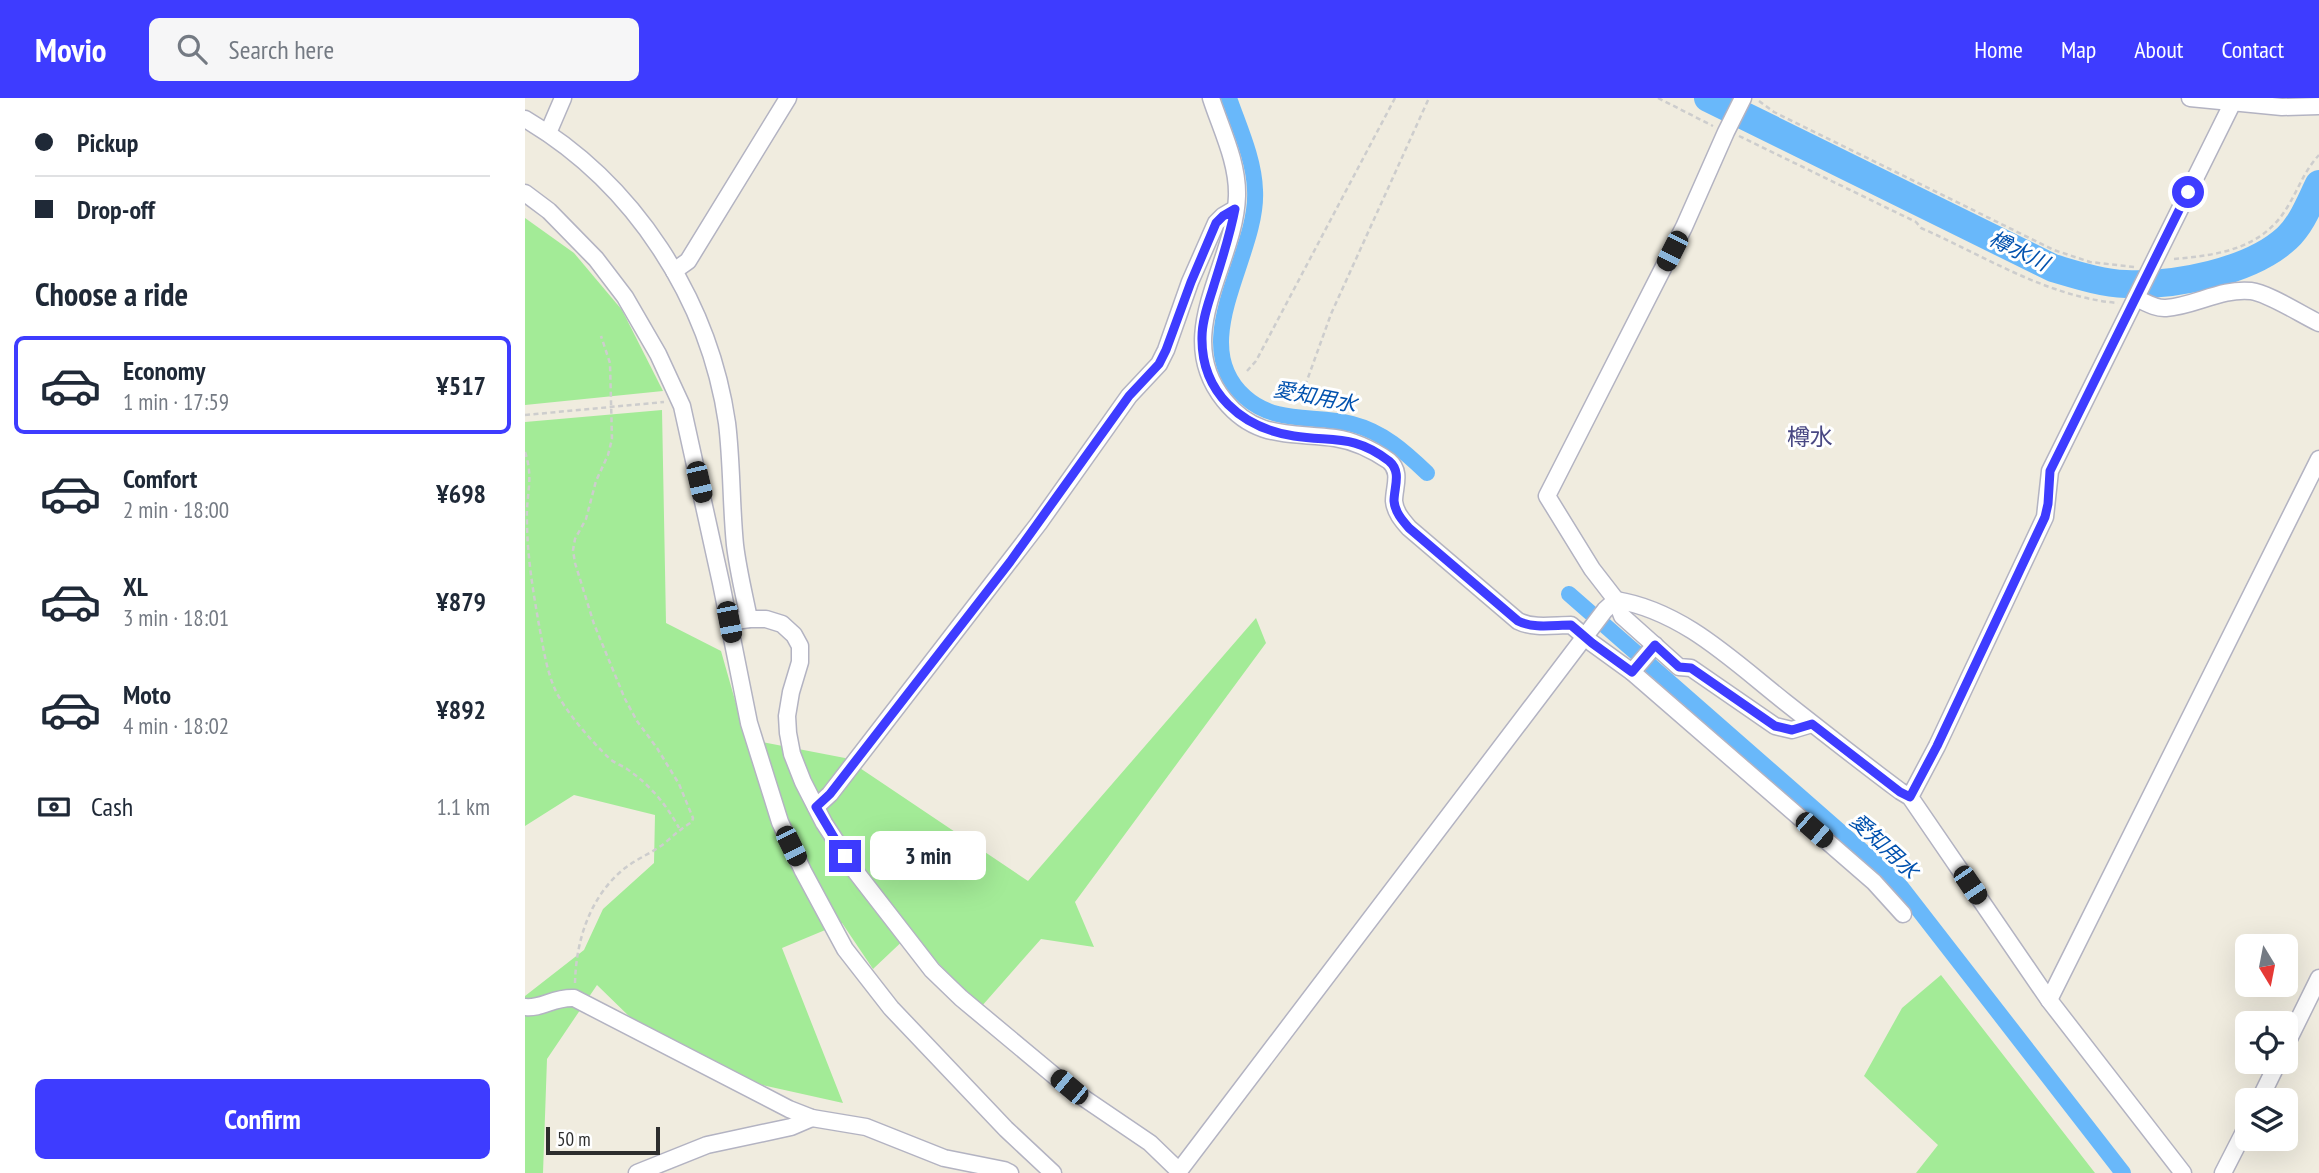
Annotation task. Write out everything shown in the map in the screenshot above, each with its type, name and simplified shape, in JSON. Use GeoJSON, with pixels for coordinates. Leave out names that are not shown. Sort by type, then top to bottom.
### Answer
{"type":"FeatureCollection","features":[{"type":"Feature","properties":{"kind":"street"},"geometry":{"type":"LineString","coordinates":[[548,133],[563,98]]}},
{"type":"Feature","properties":{"kind":"street"},"geometry":{"type":"LineString","coordinates":[[674,271],[688,261],[788,98]]}},
{"type":"Feature","properties":{"kind":"street"},"geometry":{"type":"LineString","coordinates":[[1211,98],[1235,172],[1235,209],[1230,236],[1205,316],[1202,337],[1209,374],[1225,402],[1240,416],[1271,432],[1352,441],[1392,463],[1397,473],[1394,502],[1398,514],[1409,528],[1518,621],[1535,626],[1571,625],[1586,635],[1874,882],[1903,914]]}},
{"type":"Feature","properties":{"kind":"street"},"geometry":{"type":"LineString","coordinates":[[2190,98],[2319,106]]}},
{"type":"Feature","properties":{"kind":"street"},"geometry":{"type":"LineString","coordinates":[[1747,100],[1726,132],[1684,227],[1547,496],[1592,569],[1610,605],[1679,667],[1691,668],[1775,726],[1792,730],[1812,724]]}},
{"type":"Feature","properties":{"kind":"street"},"geometry":{"type":"LineString","coordinates":[[1910,797],[1937,746],[2045,517],[2050,471],[2234,101]]}},
{"type":"Feature","properties":{"kind":"street"},"geometry":{"type":"LineString","coordinates":[[525,119],[548,133],[601,177],[633,211],[654,238],[674,271],[710,349],[728,436],[736,546],[748,619]]}},
{"type":"Feature","properties":{"kind":"street"},"geometry":{"type":"LineString","coordinates":[[525,193],[549,211],[596,259],[625,297],[659,354],[682,406],[749,723],[776,811],[803,871],[845,949],[891,1008],[1006,1129],[1053,1173]]}},
{"type":"Feature","properties":{"kind":"street"},"geometry":{"type":"LineString","coordinates":[[816,807],[830,794],[967,619],[1129,396],[1159,364],[1216,223],[1235,209]]}},
{"type":"Feature","properties":{"kind":"street"},"geometry":{"type":"LineString","coordinates":[[2136,298],[2155,307],[2166,308],[2217,294],[2255,292],[2319,323]]}},
{"type":"Feature","properties":{"kind":"street"},"geometry":{"type":"LineString","coordinates":[[2049,1000],[2319,459]]}},
{"type":"Feature","properties":{"kind":"street"},"geometry":{"type":"LineString","coordinates":[[729,622],[766,619],[782,624],[794,635],[800,646],[800,663],[787,716],[788,733],[800,773],[816,807],[856,872],[933,970],[951,989],[1069,1087],[1150,1143],[1180,1172],[1586,635],[1610,605],[1632,603],[1657,612],[1701,635],[1812,724],[1910,797],[2049,1000],[2183,1173]]}},
{"type":"Feature","properties":{"kind":"street"},"geometry":{"type":"LineString","coordinates":[[1632,672],[1655,645]]}},
{"type":"Feature","properties":{"kind":"street"},"geometry":{"type":"LineString","coordinates":[[2298,1021],[2319,978]]}},
{"type":"Feature","properties":{"kind":"street"},"geometry":{"type":"LineString","coordinates":[[525,1007],[535,1007],[559,997],[574,998],[789,1110],[812,1118],[866,1128],[944,1158],[1010,1173]]}},
{"type":"Feature","properties":{"kind":"street"},"geometry":{"type":"LineString","coordinates":[[637,1173],[707,1145],[791,1127],[812,1118]]}},
{"type":"Feature","properties":{"kind":"street"},"geometry":{"type":"LineString","coordinates":[[2223,1173],[2235,1150]]}},
{"type":"Feature","properties":{"kind":"path"},"geometry":{"type":"LineString","coordinates":[[1247,371],[1256,361],[1395,98]]}},
{"type":"Feature","properties":{"kind":"path"},"geometry":{"type":"LineString","coordinates":[[1301,402],[1331,314],[1429,98]]}},
{"type":"Feature","properties":{"kind":"path"},"geometry":{"type":"LineString","coordinates":[[1658,98],[1726,132],[1758,144],[1916,222],[1921,228],[2054,290],[2136,298]]}},
{"type":"Feature","properties":{"kind":"path"},"geometry":{"type":"LineString","coordinates":[[1747,100],[2054,250],[2106,265],[2151,267],[2220,254],[2252,242],[2279,219],[2306,169],[2319,155]]}},
{"type":"Feature","properties":{"kind":"path"},"geometry":{"type":"LineString","coordinates":[[574,998],[578,949],[586,920],[595,904],[624,870],[692,822],[679,784],[625,699],[594,624],[575,564],[575,539],[586,519],[596,481],[612,439],[610,363],[601,336]]}},
{"type":"Feature","properties":{"kind":"path"},"geometry":{"type":"LineString","coordinates":[[525,415],[664,402]]}},
{"type":"Feature","properties":{"kind":"path"},"geometry":{"type":"LineString","coordinates":[[525,452],[530,475],[527,537],[544,653],[554,688],[577,723],[602,751],[657,794],[679,829]]}},
{"type":"Feature","properties":{"kind":"green space"},"geometry":{"type":"Polygon","coordinates":[[[525,218],[574,253],[622,310],[663,391],[525,405],[525,218]]]}},
{"type":"Feature","properties":{"kind":"green space"},"geometry":{"type":"Polygon","coordinates":[[[662,410],[666,623],[721,651],[746,739],[845,758],[1028,881],[1256,618],[1266,643],[1075,902],[1094,947],[1041,939],[981,1007],[910,934],[873,969],[842,923],[782,948],[843,1103],[749,1082],[634,1021],[597,985],[547,1059],[543,1173],[525,1173],[525,996],[584,950],[603,909],[654,863],[655,815],[574,795],[525,826],[525,422],[662,410]]]}},
{"type":"Feature","properties":{"kind":"green space"},"geometry":{"type":"Polygon","coordinates":[[[1941,975],[2095,1173],[1916,1173],[1938,1145],[1864,1076],[1902,1008],[1941,975]]]}},
{"type":"Feature","properties":{"kind":"waterway","name":"愛知用水"},"geometry":{"type":"LineString","coordinates":[[1229,98],[1249,155],[1255,190],[1247,242],[1222,325],[1221,351],[1228,375],[1245,397],[1257,406],[1283,415],[1338,421],[1374,432],[1393,443],[1427,473]]}},
{"type":"Feature","properties":{"kind":"waterway","name":"樽水川"},"geometry":{"type":"LineString","coordinates":[[1708,98],[2053,268],[2107,282],[2145,284],[2189,279],[2253,260],[2287,238],[2297,226],[2319,184]]}},
{"type":"Feature","properties":{"kind":"waterway","name":"愛知用水"},"geometry":{"type":"LineString","coordinates":[[1569,594],[1901,887],[2123,1173]]}},
{"type":"Feature","properties":{"kind":"district","name":"樽水"},"geometry":{"type":"Point","coordinates":[1810,437]}},
{"type":"Feature","properties":{"kind":"route"},"geometry":{"type":"LineString","coordinates":[[845,856],[816,807],[830,794],[967,619],[1129,396],[1159,364],[1216,223],[1235,209],[1230,236],[1205,316],[1202,337],[1209,374],[1225,402],[1240,416],[1271,432],[1352,441],[1392,463],[1397,473],[1394,502],[1398,514],[1409,528],[1518,621],[1535,626],[1571,625],[1632,672],[1655,645],[1679,667],[1691,668],[1775,726],[1792,730],[1812,724],[1910,797],[1937,746],[2045,517],[2050,471],[2188,192]]}}]}
